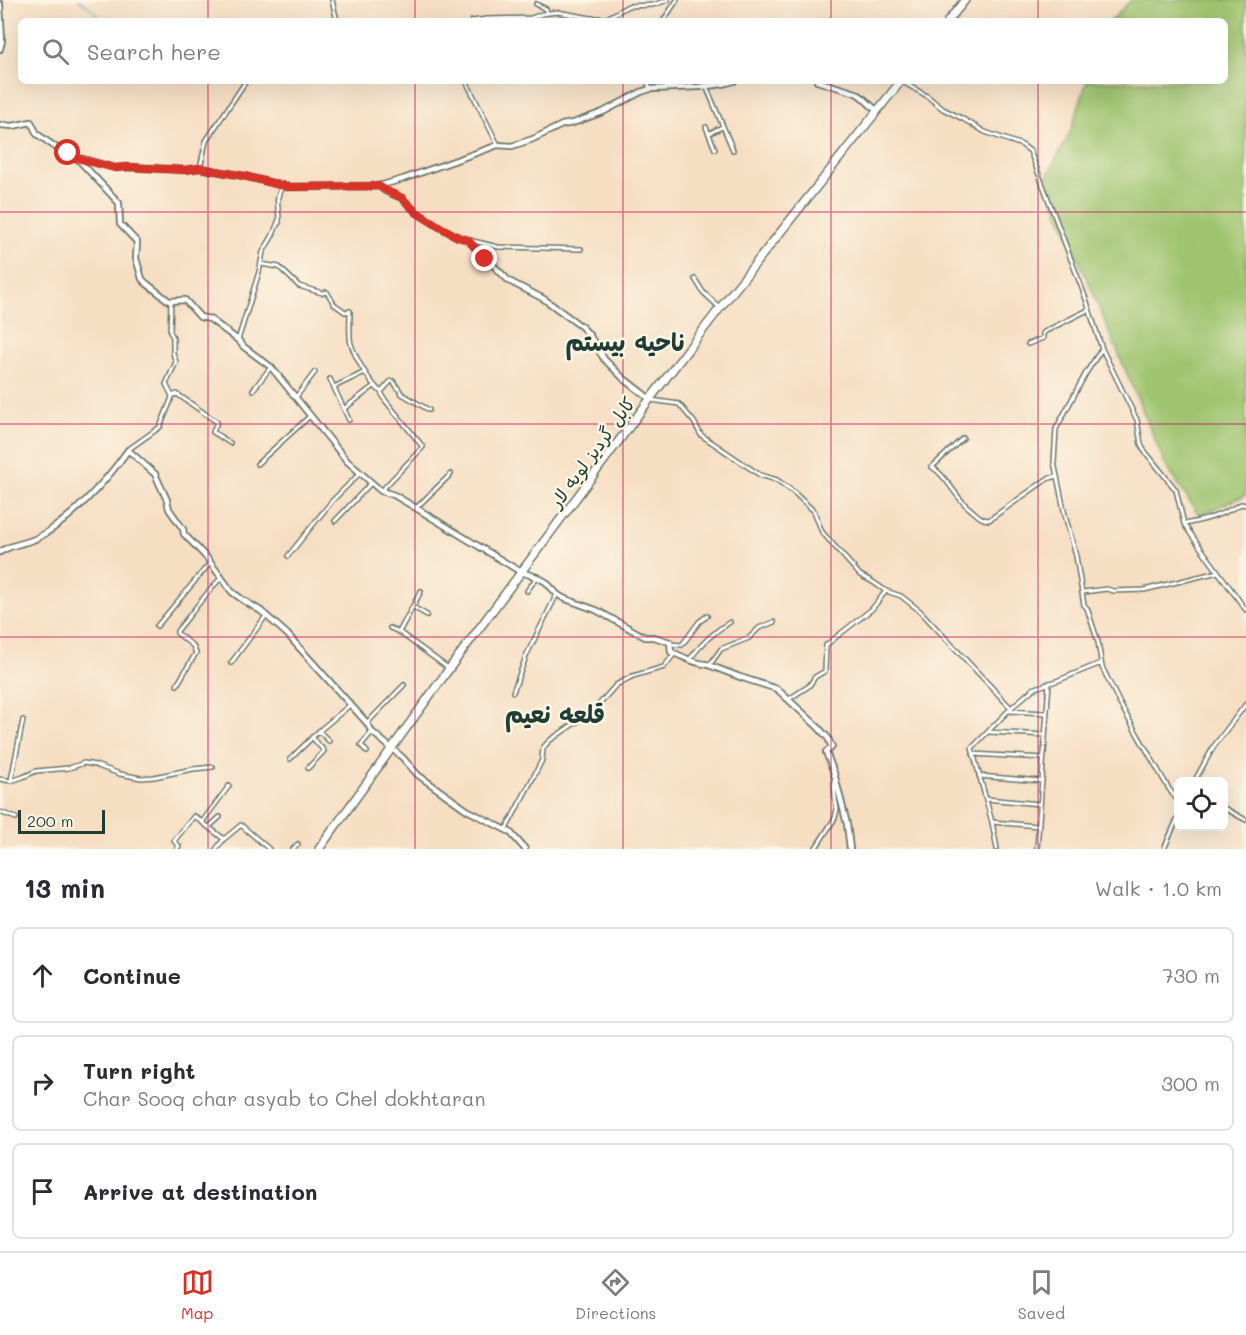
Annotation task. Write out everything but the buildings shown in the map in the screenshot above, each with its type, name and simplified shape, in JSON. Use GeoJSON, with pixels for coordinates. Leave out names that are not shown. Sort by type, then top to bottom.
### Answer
{"type":"FeatureCollection","features":[{"type":"Feature","properties":{"kind":"highway"},"geometry":{"type":"LineString","coordinates":[[950,18],[965,0]]}},
{"type":"Feature","properties":{"kind":"highway","name":"کابل گردیز لویه لار"},"geometry":{"type":"LineString","coordinates":[[319,849],[449,669],[650,399],[899,84]]}},
{"type":"Feature","properties":{"kind":"street"},"geometry":{"type":"LineString","coordinates":[[332,0],[337,18]]}},
{"type":"Feature","properties":{"kind":"street"},"geometry":{"type":"LineString","coordinates":[[542,14],[563,13],[591,18],[607,18],[628,6],[653,5],[668,0]]}},
{"type":"Feature","properties":{"kind":"street"},"geometry":{"type":"LineString","coordinates":[[665,18],[677,0]]}},
{"type":"Feature","properties":{"kind":"street"},"geometry":{"type":"LineString","coordinates":[[0,4],[2,41],[0,49]]}},
{"type":"Feature","properties":{"kind":"street"},"geometry":{"type":"LineString","coordinates":[[531,18],[547,12],[546,9],[536,4]]}},
{"type":"Feature","properties":{"kind":"street"},"geometry":{"type":"LineString","coordinates":[[200,168],[206,141],[244,84]]}},
{"type":"Feature","properties":{"kind":"street"},"geometry":{"type":"LineString","coordinates":[[468,84],[498,145]]}},
{"type":"Feature","properties":{"kind":"street"},"geometry":{"type":"LineString","coordinates":[[648,84],[650,89]]}},
{"type":"Feature","properties":{"kind":"street"},"geometry":{"type":"LineString","coordinates":[[0,125],[14,126],[31,122],[37,134],[58,149],[76,158],[115,168],[184,170],[200,168],[288,187],[379,186],[498,145],[512,146],[533,139],[603,112],[613,105],[650,89],[723,84]]}},
{"type":"Feature","properties":{"kind":"street"},"geometry":{"type":"LineString","coordinates":[[827,84],[856,93],[877,111]]}},
{"type":"Feature","properties":{"kind":"street"},"geometry":{"type":"LineString","coordinates":[[906,84],[943,109],[985,132],[1022,145],[1030,151],[1082,288],[1102,349],[1137,420],[1143,450],[1176,490],[1184,524],[1246,610]]}},
{"type":"Feature","properties":{"kind":"street"},"geometry":{"type":"LineString","coordinates":[[706,86],[733,150]]}},
{"type":"Feature","properties":{"kind":"street"},"geometry":{"type":"LineString","coordinates":[[706,127],[715,149]]}},
{"type":"Feature","properties":{"kind":"street"},"geometry":{"type":"LineString","coordinates":[[710,133],[722,127]]}},
{"type":"Feature","properties":{"kind":"street"},"geometry":{"type":"LineString","coordinates":[[76,158],[118,203],[120,224],[136,242],[136,258],[142,279],[171,301],[185,300],[200,317],[210,319],[271,368],[347,461],[381,491],[394,495],[521,572],[546,582],[557,594],[581,606],[596,610],[645,637],[654,637],[671,644],[682,645],[699,622],[707,616]]}},
{"type":"Feature","properties":{"kind":"street"},"geometry":{"type":"LineString","coordinates":[[238,340],[263,252],[279,223],[277,199],[283,186]]}},
{"type":"Feature","properties":{"kind":"street"},"geometry":{"type":"LineString","coordinates":[[379,186],[402,198],[416,212],[458,237],[498,247],[581,249]]}},
{"type":"Feature","properties":{"kind":"street"},"geometry":{"type":"LineString","coordinates":[[468,240],[509,281],[544,299],[582,327],[608,364],[634,387],[654,401],[679,404],[694,422],[701,435],[760,475],[777,480],[791,490],[814,511],[822,532],[860,575],[886,591],[901,596],[920,611],[1010,710],[1047,713]]}},
{"type":"Feature","properties":{"kind":"street"},"geometry":{"type":"LineString","coordinates":[[261,264],[279,267],[299,286],[322,293],[327,292],[333,304],[345,312],[350,311],[350,342],[365,372],[423,447],[381,491]]}},
{"type":"Feature","properties":{"kind":"street"},"geometry":{"type":"LineString","coordinates":[[694,279],[720,308]]}},
{"type":"Feature","properties":{"kind":"street"},"geometry":{"type":"LineString","coordinates":[[0,552],[13,544],[38,538],[61,522],[116,468],[129,450],[160,427],[172,396],[166,384],[176,362],[172,353],[170,332],[171,301]]}},
{"type":"Feature","properties":{"kind":"street"},"geometry":{"type":"LineString","coordinates":[[1028,344],[1043,338],[1043,333],[1046,331],[1088,310]]}},
{"type":"Feature","properties":{"kind":"street"},"geometry":{"type":"LineString","coordinates":[[1102,349],[1086,373],[1056,429],[1054,462],[1076,556],[1084,605],[1098,642],[1101,663],[1120,704],[1174,795]]}},
{"type":"Feature","properties":{"kind":"street"},"geometry":{"type":"LineString","coordinates":[[253,390],[271,368]]}},
{"type":"Feature","properties":{"kind":"street"},"geometry":{"type":"LineString","coordinates":[[295,398],[315,372]]}},
{"type":"Feature","properties":{"kind":"street"},"geometry":{"type":"LineString","coordinates":[[334,387],[365,372]]}},
{"type":"Feature","properties":{"kind":"street"},"geometry":{"type":"LineString","coordinates":[[330,379],[349,420]]}},
{"type":"Feature","properties":{"kind":"street"},"geometry":{"type":"LineString","coordinates":[[381,392],[393,381],[402,394],[429,410]]}},
{"type":"Feature","properties":{"kind":"street"},"geometry":{"type":"LineString","coordinates":[[344,409],[374,386]]}},
{"type":"Feature","properties":{"kind":"street"},"geometry":{"type":"LineString","coordinates":[[172,396],[177,394],[217,422],[213,432],[231,443]]}},
{"type":"Feature","properties":{"kind":"street"},"geometry":{"type":"LineString","coordinates":[[257,464],[310,416]]}},
{"type":"Feature","properties":{"kind":"street"},"geometry":{"type":"LineString","coordinates":[[963,438],[932,467],[944,477],[962,502],[983,520],[990,520],[1047,478],[1057,476]]}},
{"type":"Feature","properties":{"kind":"street"},"geometry":{"type":"LineString","coordinates":[[129,450],[155,474],[169,509],[184,534],[232,592],[287,634],[367,723],[372,732],[402,757],[418,775],[467,810],[506,829],[525,849]]}},
{"type":"Feature","properties":{"kind":"street"},"geometry":{"type":"LineString","coordinates":[[288,556],[332,501],[360,473]]}},
{"type":"Feature","properties":{"kind":"street"},"geometry":{"type":"LineString","coordinates":[[416,508],[451,474]]}},
{"type":"Feature","properties":{"kind":"street"},"geometry":{"type":"LineString","coordinates":[[334,521],[371,483]]}},
{"type":"Feature","properties":{"kind":"street"},"geometry":{"type":"LineString","coordinates":[[1184,524],[1225,513],[1241,504],[1246,505]]}},
{"type":"Feature","properties":{"kind":"street"},"geometry":{"type":"LineString","coordinates":[[157,626],[210,563]]}},
{"type":"Feature","properties":{"kind":"street"},"geometry":{"type":"LineString","coordinates":[[1083,592],[1107,589],[1113,591],[1144,590],[1218,572]]}},
{"type":"Feature","properties":{"kind":"street"},"geometry":{"type":"LineString","coordinates":[[527,591],[537,577]]}},
{"type":"Feature","properties":{"kind":"street"},"geometry":{"type":"LineString","coordinates":[[177,685],[196,653],[193,646],[177,631],[221,578]]}},
{"type":"Feature","properties":{"kind":"street"},"geometry":{"type":"LineString","coordinates":[[399,632],[421,591]]}},
{"type":"Feature","properties":{"kind":"street"},"geometry":{"type":"LineString","coordinates":[[789,699],[809,686],[815,677],[825,670],[826,645],[872,609],[886,591]]}},
{"type":"Feature","properties":{"kind":"street"},"geometry":{"type":"LineString","coordinates":[[513,692],[527,654],[557,594]]}},
{"type":"Feature","properties":{"kind":"street"},"geometry":{"type":"LineString","coordinates":[[413,607],[427,615]]}},
{"type":"Feature","properties":{"kind":"street"},"geometry":{"type":"LineString","coordinates":[[231,663],[266,616]]}},
{"type":"Feature","properties":{"kind":"street"},"geometry":{"type":"LineString","coordinates":[[689,660],[699,646],[715,631],[730,622]]}},
{"type":"Feature","properties":{"kind":"street"},"geometry":{"type":"LineString","coordinates":[[709,666],[721,649],[749,638],[759,628],[774,622]]}},
{"type":"Feature","properties":{"kind":"street"},"geometry":{"type":"LineString","coordinates":[[390,628],[399,632],[449,669]]}},
{"type":"Feature","properties":{"kind":"street"},"geometry":{"type":"LineString","coordinates":[[671,644],[671,652],[689,660],[777,689],[828,738],[832,747],[826,752],[834,773],[847,824],[850,849]]}},
{"type":"Feature","properties":{"kind":"street"},"geometry":{"type":"LineString","coordinates":[[506,829],[542,760],[543,748],[549,741],[594,710],[616,685],[633,676],[664,667],[675,653]]}},
{"type":"Feature","properties":{"kind":"street"},"geometry":{"type":"LineString","coordinates":[[997,849],[972,748],[1034,689],[1101,663]]}},
{"type":"Feature","properties":{"kind":"street"},"geometry":{"type":"LineString","coordinates":[[1037,849],[1049,683]]}},
{"type":"Feature","properties":{"kind":"street"},"geometry":{"type":"LineString","coordinates":[[367,723],[404,685]]}},
{"type":"Feature","properties":{"kind":"street"},"geometry":{"type":"LineString","coordinates":[[1197,777],[1214,746],[1246,704]]}},
{"type":"Feature","properties":{"kind":"street"},"geometry":{"type":"LineString","coordinates":[[290,759],[350,705]]}},
{"type":"Feature","properties":{"kind":"street"},"geometry":{"type":"LineString","coordinates":[[11,781],[23,720]]}},
{"type":"Feature","properties":{"kind":"street"},"geometry":{"type":"LineString","coordinates":[[319,731],[329,741]]}},
{"type":"Feature","properties":{"kind":"street"},"geometry":{"type":"LineString","coordinates":[[367,752],[361,745],[372,732]]}},
{"type":"Feature","properties":{"kind":"street"},"geometry":{"type":"LineString","coordinates":[[989,732],[1045,735]]}},
{"type":"Feature","properties":{"kind":"street"},"geometry":{"type":"LineString","coordinates":[[308,768],[324,751],[312,737]]}},
{"type":"Feature","properties":{"kind":"street"},"geometry":{"type":"LineString","coordinates":[[973,754],[1044,758]]}},
{"type":"Feature","properties":{"kind":"street"},"geometry":{"type":"LineString","coordinates":[[0,779],[11,781],[36,771],[69,768],[84,763],[141,778],[213,767]]}},
{"type":"Feature","properties":{"kind":"street"},"geometry":{"type":"LineString","coordinates":[[815,849],[835,818],[837,809],[834,773]]}},
{"type":"Feature","properties":{"kind":"street"},"geometry":{"type":"LineString","coordinates":[[979,776],[1042,781]]}},
{"type":"Feature","properties":{"kind":"street"},"geometry":{"type":"LineString","coordinates":[[202,822],[229,786]]}},
{"type":"Feature","properties":{"kind":"street"},"geometry":{"type":"LineString","coordinates":[[986,799],[1040,804]]}},
{"type":"Feature","properties":{"kind":"street"},"geometry":{"type":"LineString","coordinates":[[1228,810],[1246,820]]}},
{"type":"Feature","properties":{"kind":"street"},"geometry":{"type":"LineString","coordinates":[[0,812],[16,818]]}},
{"type":"Feature","properties":{"kind":"street"},"geometry":{"type":"LineString","coordinates":[[177,849],[179,846],[174,841],[194,816],[224,839]]}},
{"type":"Feature","properties":{"kind":"street"},"geometry":{"type":"LineString","coordinates":[[209,827],[220,817]]}},
{"type":"Feature","properties":{"kind":"street"},"geometry":{"type":"LineString","coordinates":[[992,822],[1039,826]]}},
{"type":"Feature","properties":{"kind":"street"},"geometry":{"type":"LineString","coordinates":[[216,849],[224,839],[242,825],[269,849]]}},
{"type":"Feature","properties":{"kind":"street"},"geometry":{"type":"LineString","coordinates":[[1164,849],[1174,828]]}},
{"type":"Feature","properties":{"kind":"street"},"geometry":{"type":"LineString","coordinates":[[293,849],[298,844]]}},
{"type":"Feature","properties":{"kind":"green space"},"geometry":{"type":"Polygon","coordinates":[[[1131,0],[1246,0],[1246,495],[1199,515],[1166,466],[1045,180],[1070,133],[1086,84],[1228,84],[1228,18],[1114,18],[1131,0]]]}},
{"type":"Feature","properties":{"kind":"waterway"},"geometry":{"type":"LineString","coordinates":[[79,0],[95,12],[98,18]]}},
{"type":"Feature","properties":{"kind":"district","name":"ناحیه بیستم"},"geometry":{"type":"Point","coordinates":[625,341]}},
{"type":"Feature","properties":{"kind":"district","name":"قلعه نعيم"},"geometry":{"type":"Point","coordinates":[555,713]}},
{"type":"Feature","properties":{"kind":"route"},"geometry":{"type":"LineString","coordinates":[[68,153],[76,158],[115,168],[184,170],[200,168],[288,187],[379,186],[402,198],[416,212],[440,227],[468,240],[485,259]]}}]}
